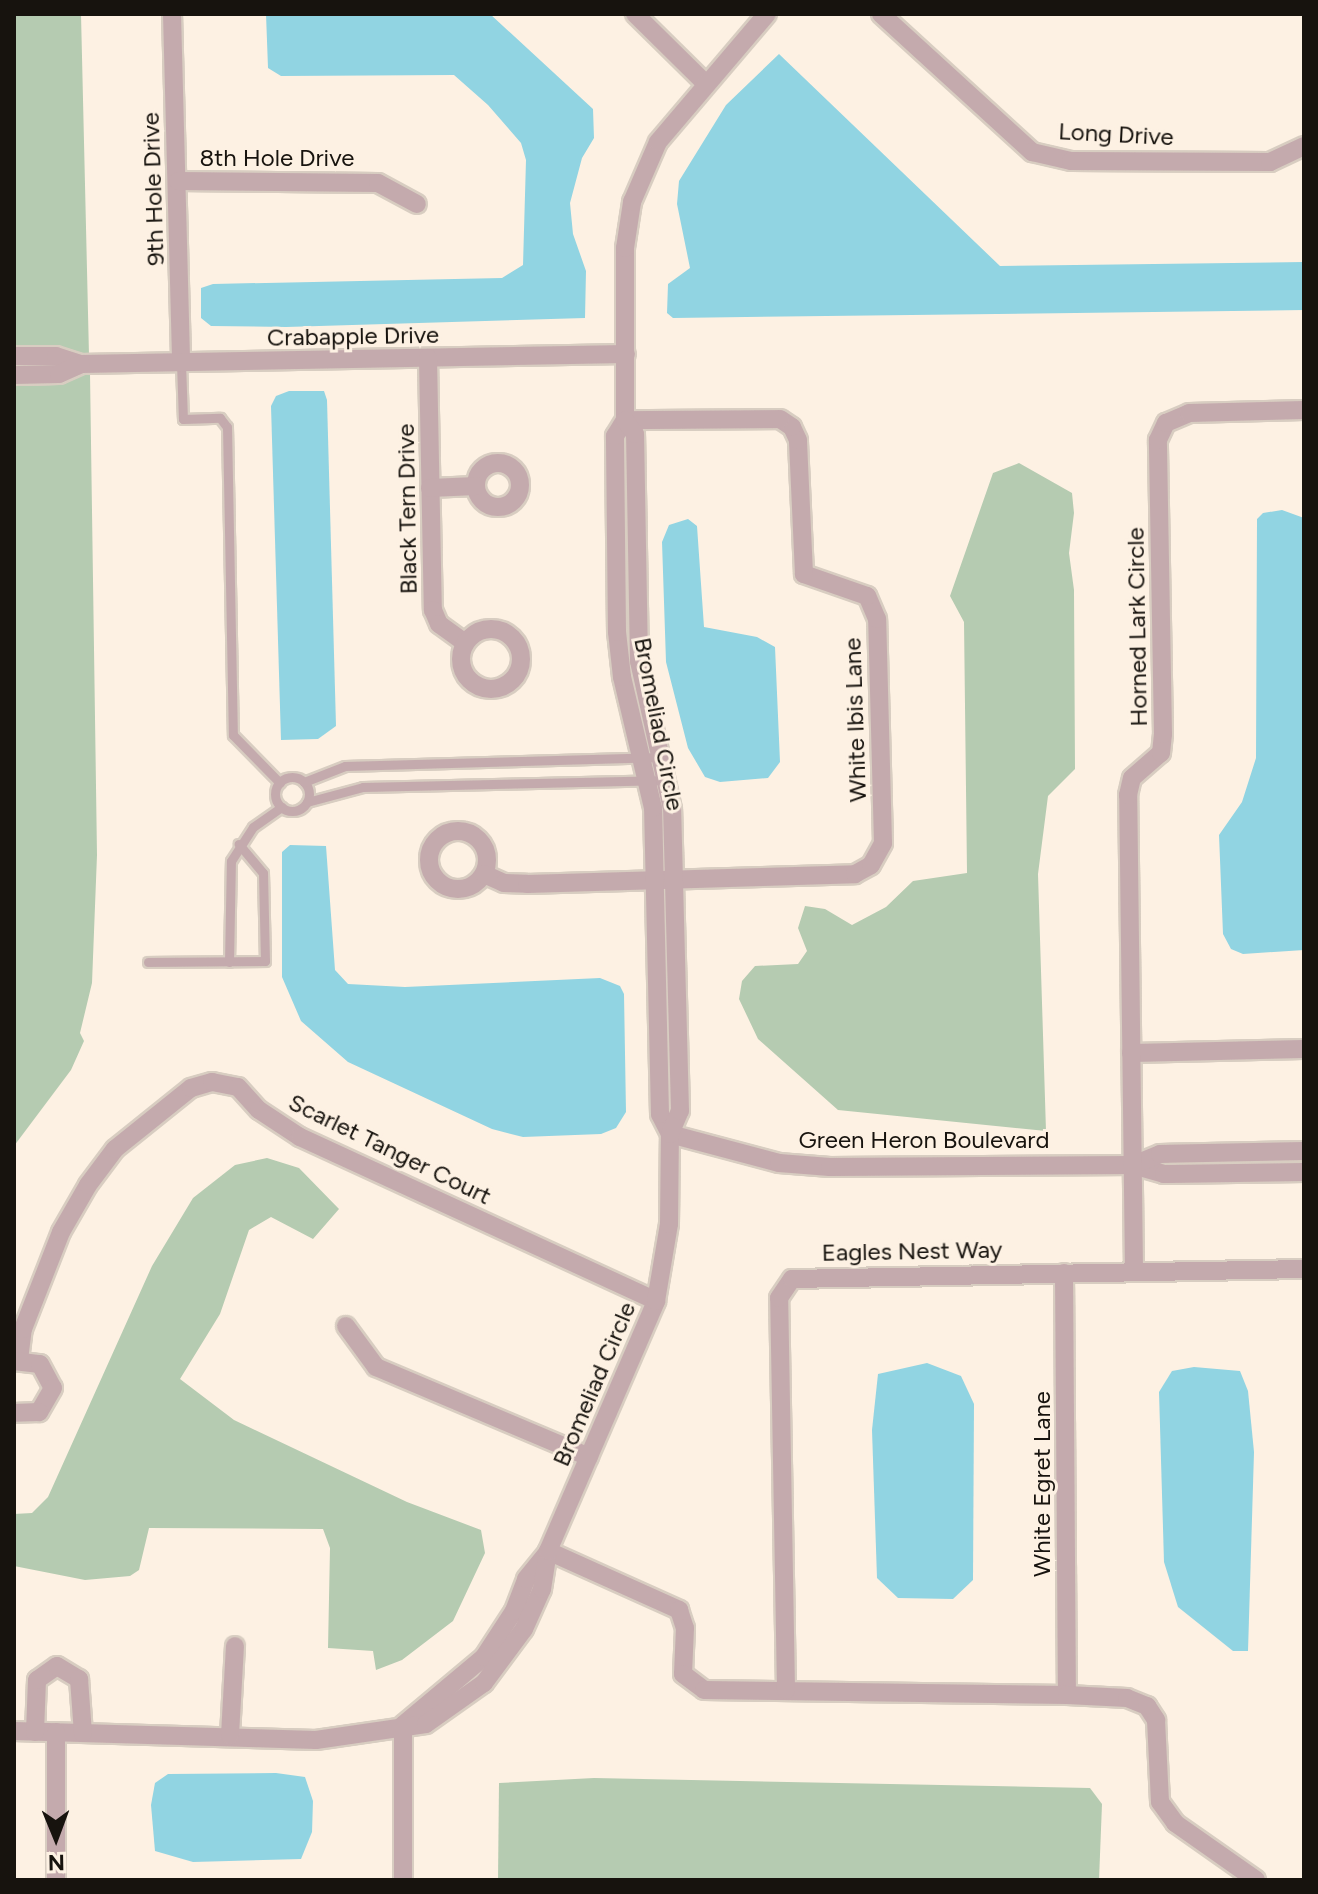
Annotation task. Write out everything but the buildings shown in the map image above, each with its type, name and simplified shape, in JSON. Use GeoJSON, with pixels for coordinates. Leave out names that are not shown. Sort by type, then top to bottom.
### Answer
{"type":"FeatureCollection","features":[{"type":"Feature","properties":{"kind":"street","name":"9th Hole Drive"},"geometry":{"type":"LineString","coordinates":[[172,14],[181,363]]}},
{"type":"Feature","properties":{"kind":"street"},"geometry":{"type":"LineString","coordinates":[[635,14],[704,82]]}},
{"type":"Feature","properties":{"kind":"street","name":"Bromeliad Circle"},"geometry":{"type":"LineString","coordinates":[[14,1731],[346,1738],[403,1725],[426,1724],[453,1708],[501,1665],[542,1589],[548,1551],[656,1301],[669,1224],[670,1134],[680,1111],[676,878],[654,759],[627,700],[617,632],[615,436],[625,420],[625,248],[632,202],[658,142],[704,82],[767,14]]}},
{"type":"Feature","properties":{"kind":"street","name":"Long Drive"},"geometry":{"type":"LineString","coordinates":[[881,14],[1032,152],[1071,161],[1270,162],[1304,146]]}},
{"type":"Feature","properties":{"kind":"street","name":"8th Hole Drive"},"geometry":{"type":"LineString","coordinates":[[178,181],[378,183],[417,204]]}},
{"type":"Feature","properties":{"kind":"street","name":"Crabapple Drive"},"geometry":{"type":"LineString","coordinates":[[14,356],[56,356],[81,364],[626,354]]}},
{"type":"Feature","properties":{"kind":"street","name":"Black Tern Drive"},"geometry":{"type":"LineString","coordinates":[[428,358],[434,618],[465,643]]}},
{"type":"Feature","properties":{"kind":"street","name":"Crabapple Drive"},"geometry":{"type":"LineString","coordinates":[[14,375],[59,374],[81,364]]}},
{"type":"Feature","properties":{"kind":"street","name":"Horned Lark Circle"},"geometry":{"type":"LineString","coordinates":[[1134,1270],[1128,795],[1132,778],[1161,753],[1163,734],[1158,440],[1166,423],[1189,413],[1304,410]]}},
{"type":"Feature","properties":{"kind":"street","name":"White Ibis Lane"},"geometry":{"type":"LineString","coordinates":[[484,874],[504,883],[527,884],[855,874],[871,865],[883,843],[877,619],[867,596],[804,574],[798,440],[792,427],[780,419],[625,420]]}},
{"type":"Feature","properties":{"kind":"street"},"geometry":{"type":"LineString","coordinates":[[430,488],[476,486]]}},
{"type":"Feature","properties":{"kind":"street","name":"Bromeliad Circle"},"geometry":{"type":"LineString","coordinates":[[658,781],[654,878],[660,1114],[670,1134]]}},
{"type":"Feature","properties":{"kind":"street"},"geometry":{"type":"LineString","coordinates":[[1131,1053],[1304,1049]]}},
{"type":"Feature","properties":{"kind":"street","name":"Scarlet Tanger Court"},"geometry":{"type":"LineString","coordinates":[[14,1413],[39,1412],[53,1388],[45,1367],[16,1360],[23,1329],[61,1232],[88,1185],[115,1149],[191,1088],[212,1082],[238,1087],[259,1110],[300,1137],[656,1301]]}},
{"type":"Feature","properties":{"kind":"street","name":"Green Heron Boulevard"},"geometry":{"type":"LineString","coordinates":[[670,1134],[779,1163],[830,1167],[1133,1165],[1164,1174],[1304,1172]]}},
{"type":"Feature","properties":{"kind":"street","name":"Green Heron Boulevard"},"geometry":{"type":"LineString","coordinates":[[1133,1165],[1160,1154],[1304,1151]]}},
{"type":"Feature","properties":{"kind":"street","name":"Eagles Nest Way"},"geometry":{"type":"LineString","coordinates":[[786,1690],[779,1298],[792,1279],[813,1275],[1304,1269]]}},
{"type":"Feature","properties":{"kind":"street","name":"White Egret Lane"},"geometry":{"type":"LineString","coordinates":[[1064,1273],[1067,1695]]}},
{"type":"Feature","properties":{"kind":"street"},"geometry":{"type":"LineString","coordinates":[[346,1326],[376,1367],[589,1457]]}},
{"type":"Feature","properties":{"kind":"street"},"geometry":{"type":"LineString","coordinates":[[548,1551],[679,1610],[685,1628],[683,1674],[690,1684],[704,1690],[1067,1695],[1127,1698],[1147,1706],[1156,1720],[1160,1802],[1175,1823],[1256,1880]]}},
{"type":"Feature","properties":{"kind":"street"},"geometry":{"type":"LineString","coordinates":[[230,1735],[235,1646]]}},
{"type":"Feature","properties":{"kind":"street"},"geometry":{"type":"LineString","coordinates":[[35,1732],[37,1680],[57,1666],[79,1679],[83,1733]]}},
{"type":"Feature","properties":{"kind":"street"},"geometry":{"type":"LineString","coordinates":[[403,1725],[403,1880]]}},
{"type":"Feature","properties":{"kind":"street"},"geometry":{"type":"LineString","coordinates":[[56,1732],[56,1880]]}},
{"type":"Feature","properties":{"kind":"lane"},"geometry":{"type":"LineString","coordinates":[[181,363],[183,419],[220,418],[227,427],[233,735],[280,783]]}},
{"type":"Feature","properties":{"kind":"lane"},"geometry":{"type":"LineString","coordinates":[[280,783],[294,777],[304,782],[345,766],[654,759]]}},
{"type":"Feature","properties":{"kind":"lane"},"geometry":{"type":"LineString","coordinates":[[280,783],[276,798],[282,807],[293,810],[307,802],[363,787],[658,781]]}},
{"type":"Feature","properties":{"kind":"lane"},"geometry":{"type":"LineString","coordinates":[[304,782],[307,802]]}},
{"type":"Feature","properties":{"kind":"lane"},"geometry":{"type":"LineString","coordinates":[[229,962],[231,861],[239,844],[253,827],[282,807]]}},
{"type":"Feature","properties":{"kind":"lane"},"geometry":{"type":"LineString","coordinates":[[148,962],[265,961],[263,873],[239,844]]}},
{"type":"Feature","properties":{"kind":"green space"},"geometry":{"type":"Polygon","coordinates":[[[14,14],[81,14],[89,355],[56,346],[14,347],[14,14]]]}},
{"type":"Feature","properties":{"kind":"green space"},"geometry":{"type":"Polygon","coordinates":[[[90,373],[97,855],[92,983],[80,1033],[84,1041],[71,1070],[14,1146],[14,384],[59,383],[90,373]]]}},
{"type":"Feature","properties":{"kind":"green space"},"geometry":{"type":"Polygon","coordinates":[[[1019,463],[1072,493],[1074,513],[1069,553],[1074,590],[1075,769],[1048,796],[1038,874],[1046,1131],[838,1110],[758,1039],[739,999],[742,981],[755,966],[798,964],[807,951],[798,928],[805,906],[825,909],[852,925],[886,907],[913,881],[967,873],[964,622],[950,596],[993,473],[1019,463]]]}},
{"type":"Feature","properties":{"kind":"green space"},"geometry":{"type":"Polygon","coordinates":[[[267,1158],[299,1168],[339,1209],[313,1239],[271,1217],[249,1230],[220,1314],[180,1379],[234,1420],[407,1502],[481,1530],[485,1553],[453,1621],[402,1660],[376,1670],[373,1651],[328,1648],[330,1548],[323,1529],[149,1528],[139,1570],[130,1576],[85,1580],[14,1566],[14,1514],[32,1513],[48,1497],[152,1266],[193,1198],[235,1165],[267,1158]]]}},
{"type":"Feature","properties":{"kind":"green space"},"geometry":{"type":"Polygon","coordinates":[[[594,1778],[1090,1788],[1102,1804],[1099,1880],[498,1880],[499,1783],[594,1778]]]}},
{"type":"Feature","properties":{"kind":"water"},"geometry":{"type":"Polygon","coordinates":[[[266,14],[490,14],[593,109],[594,138],[582,158],[570,203],[573,234],[586,271],[585,318],[286,327],[211,326],[201,318],[201,288],[213,284],[502,278],[523,265],[526,160],[521,143],[488,105],[454,75],[281,76],[268,68],[266,14]]]}},
{"type":"Feature","properties":{"kind":"water"},"geometry":{"type":"Polygon","coordinates":[[[779,54],[1000,266],[1304,262],[1304,310],[673,318],[667,313],[668,284],[690,268],[677,204],[679,181],[726,105],[779,54]]]}},
{"type":"Feature","properties":{"kind":"water"},"geometry":{"type":"Polygon","coordinates":[[[289,391],[324,391],[327,400],[336,726],[318,739],[281,740],[271,406],[276,396],[289,391]]]}},
{"type":"Feature","properties":{"kind":"water"},"geometry":{"type":"Polygon","coordinates":[[[1282,510],[1304,518],[1304,950],[1243,954],[1231,949],[1223,934],[1219,835],[1242,802],[1256,758],[1257,519],[1263,513],[1282,510]]]}},
{"type":"Feature","properties":{"kind":"water"},"geometry":{"type":"Polygon","coordinates":[[[688,519],[697,526],[704,627],[757,637],[775,647],[780,762],[768,778],[720,782],[705,777],[688,748],[666,662],[662,542],[669,525],[688,519]]]}},
{"type":"Feature","properties":{"kind":"water"},"geometry":{"type":"Polygon","coordinates":[[[290,845],[326,846],[335,970],[348,984],[405,987],[600,978],[620,986],[624,994],[626,1112],[616,1128],[601,1134],[523,1137],[492,1129],[348,1062],[301,1021],[282,977],[282,852],[290,845]]]}},
{"type":"Feature","properties":{"kind":"water"},"geometry":{"type":"Polygon","coordinates":[[[927,1363],[961,1376],[974,1404],[973,1580],[953,1599],[898,1598],[877,1578],[872,1430],[878,1374],[927,1363]]]}},
{"type":"Feature","properties":{"kind":"water"},"geometry":{"type":"Polygon","coordinates":[[[1194,1367],[1240,1371],[1248,1391],[1254,1452],[1248,1651],[1233,1651],[1178,1607],[1164,1562],[1159,1392],[1172,1371],[1194,1367]]]}},
{"type":"Feature","properties":{"kind":"water"},"geometry":{"type":"Polygon","coordinates":[[[276,1773],[305,1777],[313,1801],[312,1832],[301,1859],[193,1862],[155,1851],[151,1805],[155,1783],[168,1774],[276,1773]]]}}]}
